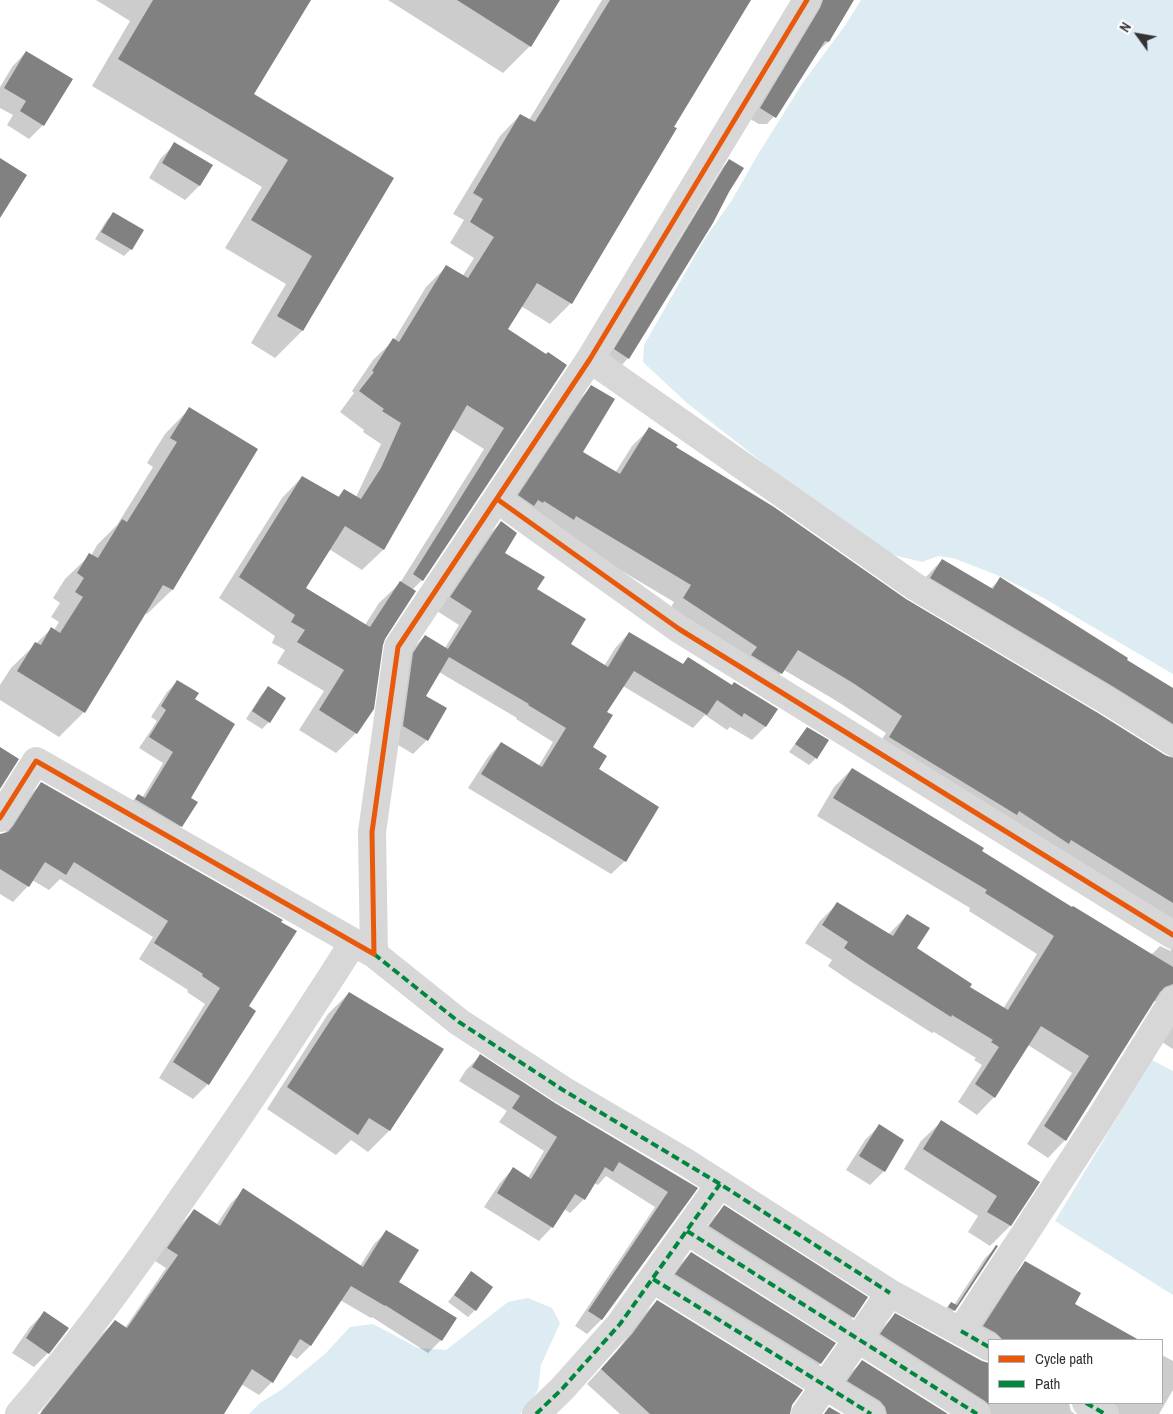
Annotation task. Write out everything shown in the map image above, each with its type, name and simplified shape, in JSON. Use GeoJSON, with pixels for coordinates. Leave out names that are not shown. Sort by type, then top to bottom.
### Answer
{"type":"FeatureCollection","features":[{"type":"Feature","properties":{"kind":"street"},"geometry":{"type":"LineString","coordinates":[[19,1414],[96,1320],[148,1248],[304,1020],[363,948],[372,832],[398,647],[590,359],[806,0]]}},
{"type":"Feature","properties":{"kind":"street"},"geometry":{"type":"LineString","coordinates":[[590,359],[914,586],[1173,742]]}},
{"type":"Feature","properties":{"kind":"street"},"geometry":{"type":"LineString","coordinates":[[497,499],[679,628],[1173,935]]}},
{"type":"Feature","properties":{"kind":"street"},"geometry":{"type":"LineString","coordinates":[[0,818],[36,762],[363,948],[458,1022],[563,1090],[720,1184],[890,1293],[988,1346]]}},
{"type":"Feature","properties":{"kind":"street"},"geometry":{"type":"LineString","coordinates":[[961,1331],[1099,1120],[1173,1000]]}},
{"type":"Feature","properties":{"kind":"street"},"geometry":{"type":"LineString","coordinates":[[536,1414],[562,1389],[620,1324],[720,1184]]}},
{"type":"Feature","properties":{"kind":"street"},"geometry":{"type":"LineString","coordinates":[[687,1231],[977,1414]]}},
{"type":"Feature","properties":{"kind":"street"},"geometry":{"type":"LineString","coordinates":[[653,1279],[871,1414]]}},
{"type":"Feature","properties":{"kind":"street"},"geometry":{"type":"LineString","coordinates":[[805,1414],[890,1293]]}},
{"type":"Feature","properties":{"kind":"street"},"geometry":{"type":"LineString","coordinates":[[1088,1404],[1105,1414]]}},
{"type":"Feature","properties":{"kind":"shaded area"},"geometry":{"type":"Polygon","coordinates":[[[861,0],[1173,0],[1173,674],[1042,597],[997,575],[953,558],[938,556],[922,562],[894,555],[856,536],[687,403],[643,362],[644,345],[704,240],[732,200],[802,84],[846,24],[861,0]]]}},
{"type":"Feature","properties":{"kind":"shaded area"},"geometry":{"type":"Polygon","coordinates":[[[1152,1060],[1173,1071],[1173,1295],[1055,1221],[1152,1060]]]}},
{"type":"Feature","properties":{"kind":"shaded area"},"geometry":{"type":"Polygon","coordinates":[[[528,1298],[552,1308],[560,1323],[541,1365],[538,1390],[529,1405],[520,1414],[249,1414],[260,1403],[281,1390],[325,1354],[350,1327],[373,1324],[418,1348],[446,1350],[508,1302],[528,1298]]]}},
{"type":"Feature","properties":{"kind":"building"},"geometry":{"type":"Polygon","coordinates":[[[153,0],[311,0],[254,94],[394,178],[303,331],[277,316],[312,256],[251,220],[288,160],[118,59],[153,0]]]}},
{"type":"Feature","properties":{"kind":"building"},"geometry":{"type":"Polygon","coordinates":[[[457,0],[560,0],[531,47],[457,0]]]}},
{"type":"Feature","properties":{"kind":"building"},"geometry":{"type":"Polygon","coordinates":[[[610,0],[751,0],[674,127],[677,128],[572,304],[537,283],[508,329],[546,354],[548,352],[567,365],[423,581],[413,574],[504,428],[467,405],[384,550],[345,526],[306,588],[370,627],[400,581],[416,591],[385,639],[374,709],[357,734],[319,710],[344,670],[297,642],[305,630],[291,622],[295,615],[239,577],[302,476],[339,497],[344,489],[361,499],[381,468],[401,423],[382,411],[384,409],[359,391],[374,372],[372,371],[393,338],[399,342],[446,265],[468,278],[494,237],[470,222],[483,199],[473,193],[520,114],[535,122],[610,0]]]}},
{"type":"Feature","properties":{"kind":"building"},"geometry":{"type":"Polygon","coordinates":[[[823,0],[854,0],[829,42],[825,41],[776,118],[760,108],[823,0]]]}},
{"type":"Feature","properties":{"kind":"building"},"geometry":{"type":"Polygon","coordinates":[[[26,51],[73,79],[44,126],[20,111],[26,101],[4,88],[26,51]]]}},
{"type":"Feature","properties":{"kind":"building"},"geometry":{"type":"Polygon","coordinates":[[[174,142],[213,165],[200,186],[162,163],[174,142]]]}},
{"type":"Feature","properties":{"kind":"building"},"geometry":{"type":"Polygon","coordinates":[[[0,158],[27,175],[0,218],[0,158]]]}},
{"type":"Feature","properties":{"kind":"building"},"geometry":{"type":"Polygon","coordinates":[[[729,159],[744,168],[713,223],[629,359],[614,349],[729,159]]]}},
{"type":"Feature","properties":{"kind":"building"},"geometry":{"type":"Polygon","coordinates":[[[113,212],[144,230],[132,250],[101,232],[113,212]]]}},
{"type":"Feature","properties":{"kind":"building"},"geometry":{"type":"Polygon","coordinates":[[[591,385],[615,399],[583,452],[620,474],[649,427],[678,445],[676,447],[774,507],[906,599],[1165,755],[1173,758],[1173,903],[1071,840],[1069,844],[1019,811],[1017,815],[889,737],[902,716],[853,683],[798,650],[782,674],[751,655],[757,647],[683,598],[691,585],[576,516],[574,520],[544,501],[543,503],[538,500],[534,506],[518,495],[591,385]]]}},
{"type":"Feature","properties":{"kind":"building"},"geometry":{"type":"Polygon","coordinates":[[[189,407],[258,449],[173,590],[163,585],[85,713],[17,671],[35,642],[41,645],[51,627],[60,633],[83,597],[75,592],[84,578],[77,573],[89,553],[98,558],[122,519],[127,522],[177,442],[170,438],[189,407]]]}},
{"type":"Feature","properties":{"kind":"building"},"geometry":{"type":"Polygon","coordinates":[[[501,521],[517,533],[505,553],[545,577],[537,589],[586,619],[571,644],[608,667],[629,632],[683,664],[688,657],[732,685],[734,682],[778,709],[766,727],[744,713],[742,717],[717,700],[707,715],[634,671],[607,712],[613,715],[593,747],[607,756],[599,769],[659,807],[626,862],[481,774],[501,742],[542,767],[566,728],[529,704],[449,657],[426,696],[447,708],[428,741],[403,726],[413,653],[425,635],[448,649],[472,611],[450,597],[501,521]]]}},
{"type":"Feature","properties":{"kind":"building"},"geometry":{"type":"Polygon","coordinates":[[[942,559],[993,589],[1000,577],[1173,688],[1173,724],[930,578],[942,559]]]}},
{"type":"Feature","properties":{"kind":"building"},"geometry":{"type":"Polygon","coordinates":[[[177,680],[199,693],[195,699],[235,724],[191,798],[198,802],[182,827],[135,799],[138,794],[145,798],[173,752],[149,737],[166,710],[161,706],[177,680]]]}},
{"type":"Feature","properties":{"kind":"building"},"geometry":{"type":"Polygon","coordinates":[[[268,686],[286,698],[270,723],[252,711],[268,686]]]}},
{"type":"Feature","properties":{"kind":"building"},"geometry":{"type":"Polygon","coordinates":[[[807,727],[829,740],[817,759],[795,744],[807,727]]]}},
{"type":"Feature","properties":{"kind":"building"},"geometry":{"type":"Polygon","coordinates":[[[0,747],[19,759],[0,789],[0,747]]]}},
{"type":"Feature","properties":{"kind":"building"},"geometry":{"type":"Polygon","coordinates":[[[852,768],[984,848],[982,851],[1072,907],[1173,967],[1173,984],[1165,987],[1160,992],[1066,1141],[1044,1126],[1089,1056],[1041,1026],[995,1098],[975,1084],[999,1047],[991,1042],[993,1040],[952,1015],[951,1017],[844,948],[848,942],[822,925],[837,902],[893,936],[907,914],[930,928],[917,948],[972,984],[970,987],[1008,1010],[1054,936],[985,893],[987,890],[833,798],[852,768]]]}},
{"type":"Feature","properties":{"kind":"building"},"geometry":{"type":"Polygon","coordinates":[[[41,782],[283,920],[281,922],[297,931],[249,1006],[256,1011],[209,1085],[173,1062],[220,988],[202,976],[203,974],[154,943],[168,921],[74,862],[66,875],[45,862],[29,887],[0,869],[0,834],[8,832],[13,826],[41,782]]]}},
{"type":"Feature","properties":{"kind":"building"},"geometry":{"type":"Polygon","coordinates":[[[349,992],[444,1049],[390,1131],[369,1118],[358,1135],[287,1087],[349,992]]]}},
{"type":"Feature","properties":{"kind":"building"},"geometry":{"type":"Polygon","coordinates":[[[480,1054],[555,1103],[698,1188],[602,1320],[588,1311],[668,1192],[619,1162],[613,1172],[605,1167],[585,1200],[575,1194],[553,1228],[497,1193],[513,1167],[531,1179],[557,1137],[512,1108],[520,1096],[472,1067],[480,1054]]]}},
{"type":"Feature","properties":{"kind":"building"},"geometry":{"type":"Polygon","coordinates":[[[941,1120],[1040,1182],[1011,1226],[987,1212],[997,1196],[923,1149],[941,1120]]]}},
{"type":"Feature","properties":{"kind":"building"},"geometry":{"type":"Polygon","coordinates":[[[879,1124],[904,1140],[885,1172],[859,1156],[879,1124]]]}},
{"type":"Feature","properties":{"kind":"building"},"geometry":{"type":"Polygon","coordinates":[[[243,1188],[363,1267],[386,1230],[419,1250],[399,1282],[457,1318],[442,1341],[351,1286],[311,1346],[300,1339],[273,1383],[252,1369],[224,1414],[40,1414],[115,1320],[127,1328],[178,1255],[167,1248],[194,1209],[220,1226],[243,1188]]]}},
{"type":"Feature","properties":{"kind":"building"},"geometry":{"type":"Polygon","coordinates":[[[724,1205],[868,1297],[854,1318],[709,1226],[724,1205]]]}},
{"type":"Feature","properties":{"kind":"building"},"geometry":{"type":"Polygon","coordinates":[[[996,1245],[998,1246],[955,1311],[948,1307],[951,1302],[957,1305],[996,1245]]]}},
{"type":"Feature","properties":{"kind":"building"},"geometry":{"type":"Polygon","coordinates":[[[691,1252],[836,1343],[821,1364],[675,1274],[691,1252]]]}},
{"type":"Feature","properties":{"kind":"building"},"geometry":{"type":"Polygon","coordinates":[[[1025,1261],[1081,1293],[1075,1304],[1137,1339],[1002,1339],[996,1333],[983,1326],[1025,1261]]]}},
{"type":"Feature","properties":{"kind":"building"},"geometry":{"type":"Polygon","coordinates":[[[471,1271],[493,1287],[476,1311],[454,1295],[471,1271]]]}},
{"type":"Feature","properties":{"kind":"building"},"geometry":{"type":"Polygon","coordinates":[[[657,1300],[803,1390],[792,1405],[790,1414],[650,1414],[601,1369],[632,1334],[657,1300]]]}},
{"type":"Feature","properties":{"kind":"building"},"geometry":{"type":"Polygon","coordinates":[[[44,1311],[69,1328],[49,1354],[26,1338],[44,1311]]]}},
{"type":"Feature","properties":{"kind":"building"},"geometry":{"type":"Polygon","coordinates":[[[895,1313],[988,1363],[988,1404],[985,1401],[880,1334],[895,1313]]]}},
{"type":"Feature","properties":{"kind":"building"},"geometry":{"type":"Polygon","coordinates":[[[862,1360],[948,1414],[887,1414],[885,1407],[880,1401],[847,1381],[862,1360]]]}},
{"type":"Feature","properties":{"kind":"building"},"geometry":{"type":"Polygon","coordinates":[[[829,1407],[841,1414],[824,1414],[829,1407]]]}},
{"type":"Feature","properties":{"kind":"marked path"},"geometry":{"type":"LineString","coordinates":[[374,954],[459,1022],[563,1090],[720,1184],[890,1293]]}},
{"type":"Feature","properties":{"kind":"marked path"},"geometry":{"type":"LineString","coordinates":[[536,1414],[562,1389],[620,1324],[720,1184]]}},
{"type":"Feature","properties":{"kind":"marked path"},"geometry":{"type":"LineString","coordinates":[[687,1231],[977,1414]]}},
{"type":"Feature","properties":{"kind":"marked path"},"geometry":{"type":"LineString","coordinates":[[653,1279],[871,1414]]}},
{"type":"Feature","properties":{"kind":"marked path"},"geometry":{"type":"LineString","coordinates":[[961,1331],[988,1346]]}},
{"type":"Feature","properties":{"kind":"marked path"},"geometry":{"type":"LineString","coordinates":[[1088,1404],[1105,1414]]}},
{"type":"Feature","properties":{"kind":"cycle path"},"geometry":{"type":"LineString","coordinates":[[0,818],[36,761],[374,954],[372,832],[398,647],[590,359],[807,0]]}},
{"type":"Feature","properties":{"kind":"cycle path"},"geometry":{"type":"LineString","coordinates":[[497,499],[679,629],[1173,935]]}}]}
